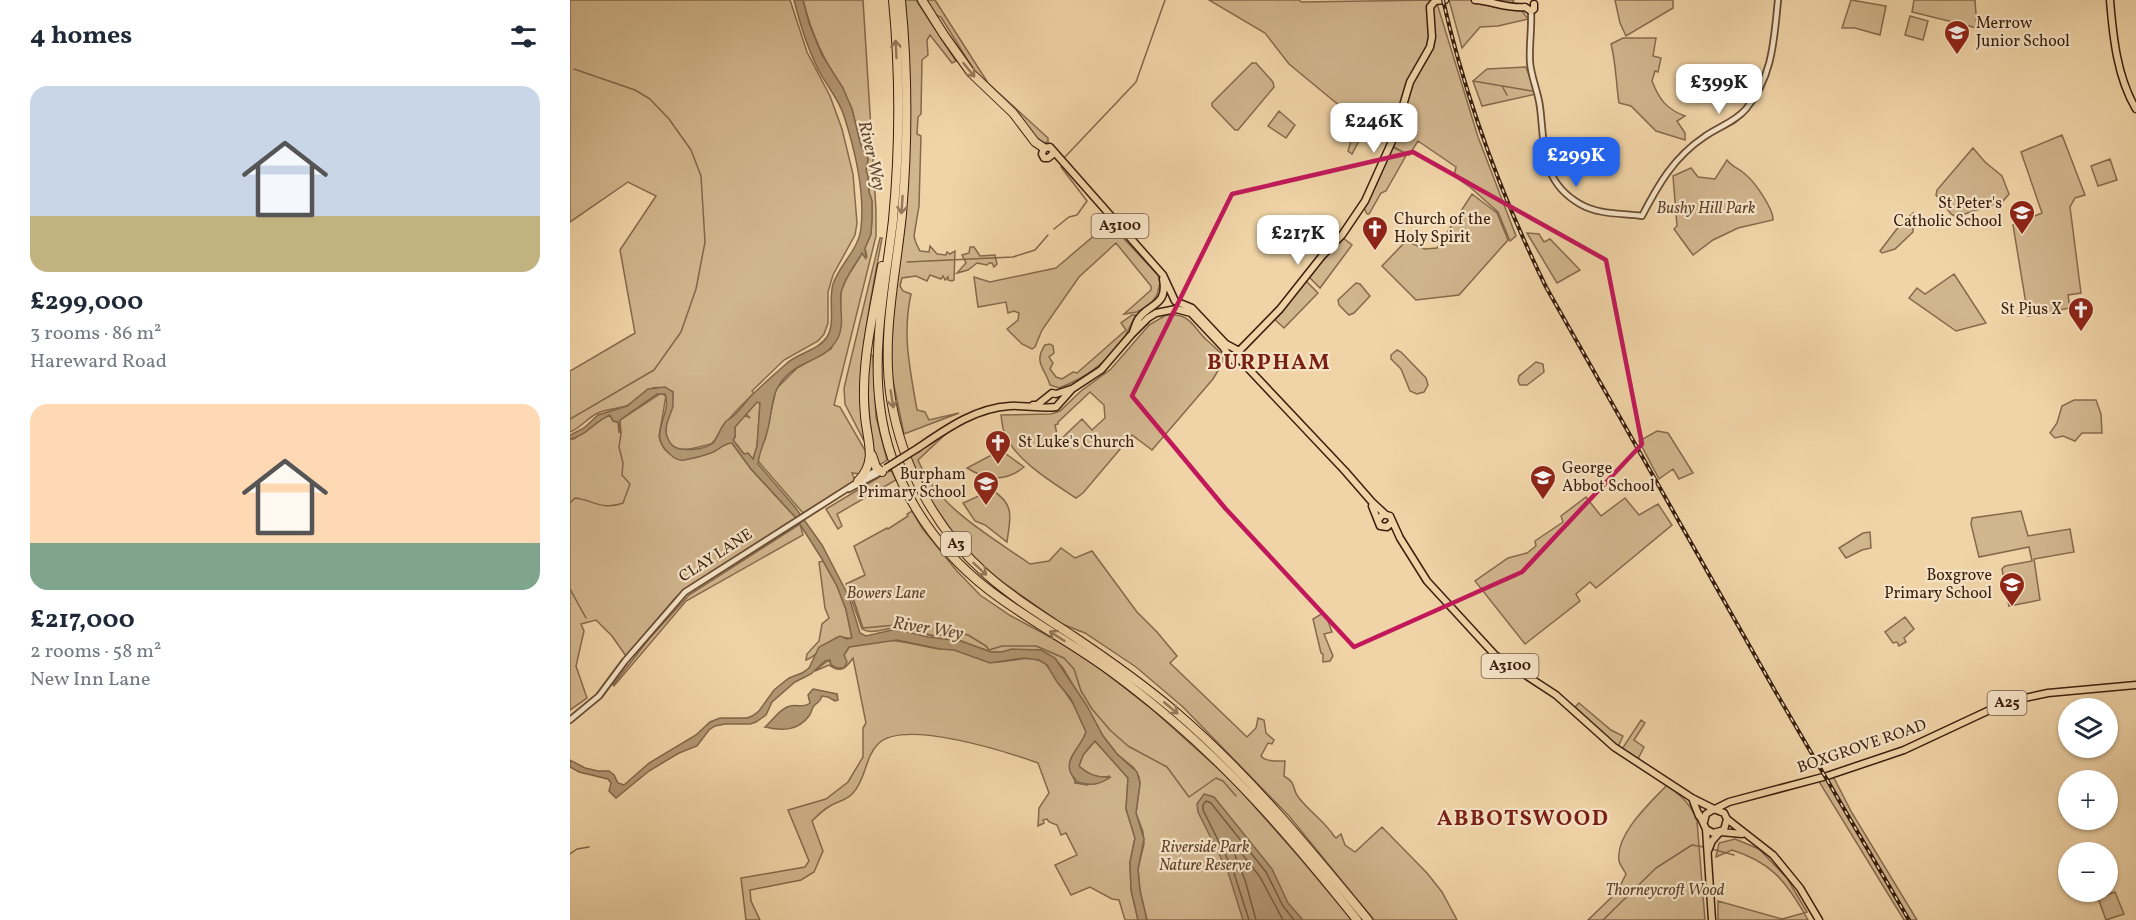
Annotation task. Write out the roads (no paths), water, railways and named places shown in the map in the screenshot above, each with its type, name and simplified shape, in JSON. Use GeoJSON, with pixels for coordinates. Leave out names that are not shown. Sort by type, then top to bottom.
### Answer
{"type":"FeatureCollection","features":[{"type":"Feature","properties":{"kind":"highway","name":"A3"},"geometry":{"type":"LineString","coordinates":[[893,0],[898,106],[895,191],[879,334],[878,391],[891,454],[903,484],[918,512],[946,550],[982,584],[1126,682],[1202,746],[1270,817],[1357,920]]}},
{"type":"Feature","properties":{"kind":"highway","name":"A3"},"geometry":{"type":"LineString","coordinates":[[901,0],[905,55],[905,155],[902,213],[889,324],[888,362],[891,397],[898,429],[919,487],[951,537],[984,573],[1020,601],[1128,674],[1212,744],[1287,824],[1368,920]]}},
{"type":"Feature","properties":{"kind":"highway"},"geometry":{"type":"LineString","coordinates":[[922,0],[971,73],[1013,113],[1035,142],[1044,148]]}},
{"type":"Feature","properties":{"kind":"highway"},"geometry":{"type":"LineString","coordinates":[[858,481],[869,467],[870,451],[864,403],[866,360],[895,191]]}},
{"type":"Feature","properties":{"kind":"highway"},"geometry":{"type":"LineString","coordinates":[[870,451],[883,469]]}},
{"type":"Feature","properties":{"kind":"main road"},"geometry":{"type":"LineString","coordinates":[[1229,356],[1229,352],[1236,350],[1280,309],[1317,262],[1342,235],[1365,201],[1393,139],[1410,82],[1430,46],[1431,4],[1445,0]]}},
{"type":"Feature","properties":{"kind":"main road"},"geometry":{"type":"LineString","coordinates":[[1475,0],[1496,2],[1518,8],[1530,7],[1542,0]]}},
{"type":"Feature","properties":{"kind":"main road"},"geometry":{"type":"LineString","coordinates":[[2110,0],[2112,27],[2123,84],[2136,109]]}},
{"type":"Feature","properties":{"kind":"main road","name":"A3100"},"geometry":{"type":"LineString","coordinates":[[1044,148],[1041,152],[1043,156],[1052,154],[1062,159],[1160,271]]}},
{"type":"Feature","properties":{"kind":"main road"},"geometry":{"type":"LineString","coordinates":[[1160,271],[1166,279],[1173,298],[1169,310]]}},
{"type":"Feature","properties":{"kind":"main road"},"geometry":{"type":"LineString","coordinates":[[1160,271],[1164,285],[1161,299],[1162,309],[1183,307],[1198,312],[1226,344],[1236,350],[1239,359],[1283,405],[1283,408],[1309,432],[1372,502],[1391,517],[1389,525],[1380,526],[1372,502]]}},
{"type":"Feature","properties":{"kind":"main road"},"geometry":{"type":"LineString","coordinates":[[1161,299],[1167,295],[1173,298],[1197,318],[1233,360],[1239,359]]}},
{"type":"Feature","properties":{"kind":"main road","name":"CLAY LANE"},"geometry":{"type":"LineString","coordinates":[[1131,335],[1140,316],[1161,299]]}},
{"type":"Feature","properties":{"kind":"main road","name":"CLAY LANE"},"geometry":{"type":"LineString","coordinates":[[917,446],[950,426],[982,412],[1001,407],[1056,407],[1072,389],[1101,370],[1148,318],[1156,313],[1169,310]]}},
{"type":"Feature","properties":{"kind":"main road","name":"CLAY LANE"},"geometry":{"type":"LineString","coordinates":[[883,469],[960,418],[1011,403],[1035,405],[1045,399],[1048,394],[1072,389]]}},
{"type":"Feature","properties":{"kind":"main road"},"geometry":{"type":"LineString","coordinates":[[1056,393],[1060,402]]}},
{"type":"Feature","properties":{"kind":"main road"},"geometry":{"type":"LineString","coordinates":[[1045,399],[1049,407]]}},
{"type":"Feature","properties":{"kind":"main road"},"geometry":{"type":"LineString","coordinates":[[1379,519],[1385,514]]}},
{"type":"Feature","properties":{"kind":"main road","name":"A3100"},"geometry":{"type":"LineString","coordinates":[[1389,525],[1400,538],[1427,581],[1495,655],[1556,695],[1614,747],[1692,798]]}},
{"type":"Feature","properties":{"kind":"main road","name":"BOXGROVE ROAD"},"geometry":{"type":"LineString","coordinates":[[1734,802],[1824,776],[1920,744],[1996,707],[2020,699],[2049,693],[2136,685]]}},
{"type":"Feature","properties":{"kind":"main road"},"geometry":{"type":"LineString","coordinates":[[1692,798],[1720,810],[1746,835],[1764,846],[1800,888],[1819,920]]}},
{"type":"Feature","properties":{"kind":"main road"},"geometry":{"type":"LineString","coordinates":[[1692,798],[1705,826],[1713,833],[1732,832],[1746,835]]}},
{"type":"Feature","properties":{"kind":"main road"},"geometry":{"type":"LineString","coordinates":[[1708,867],[1709,849],[1726,827],[1728,808],[1734,802]]}},
{"type":"Feature","properties":{"kind":"main road","name":"A25"},"geometry":{"type":"LineString","coordinates":[[1715,809],[1734,802]]}},
{"type":"Feature","properties":{"kind":"main road"},"geometry":{"type":"LineString","coordinates":[[1712,920],[1705,826],[1706,814],[1715,809]]}},
{"type":"Feature","properties":{"kind":"main road"},"geometry":{"type":"LineString","coordinates":[[1699,814],[1708,867]]}},
{"type":"Feature","properties":{"kind":"street"},"geometry":{"type":"LineString","coordinates":[[1530,7],[1530,63],[1540,102],[1546,163],[1551,175],[1557,185],[1581,205],[1596,211],[1642,216],[1674,163],[1691,146],[1740,115],[1750,104],[1771,62],[1778,0]]}},
{"type":"Feature","properties":{"kind":"street","name":"CLAY LANE"},"geometry":{"type":"LineString","coordinates":[[847,489],[883,469]]}},
{"type":"Feature","properties":{"kind":"street","name":"CLAY LANE"},"geometry":{"type":"LineString","coordinates":[[570,720],[599,696],[625,661],[685,592],[847,489],[883,469]]}},
{"type":"Feature","properties":{"kind":"water"},"geometry":{"type":"Polygon","coordinates":[[[794,0],[803,0],[809,23],[822,55],[843,88],[852,109],[861,146],[868,159],[866,171],[872,201],[871,234],[865,248],[866,259],[862,253],[842,288],[841,327],[838,338],[826,352],[798,367],[780,383],[773,400],[758,464],[795,507],[822,545],[849,597],[860,633],[866,636],[892,630],[904,631],[961,641],[991,652],[1012,649],[1041,650],[1055,658],[1087,706],[1103,736],[1117,754],[1137,772],[1140,783],[1136,813],[1144,839],[1138,869],[1140,891],[1147,920],[1138,920],[1131,890],[1130,862],[1135,838],[1126,809],[1128,778],[1095,741],[1083,755],[1079,766],[1094,775],[1111,777],[1095,784],[1075,783],[1076,780],[1069,768],[1070,762],[1086,732],[1071,699],[1047,665],[1039,660],[1024,658],[990,663],[954,650],[897,640],[849,647],[844,655],[847,662],[844,668],[831,665],[830,660],[825,661],[772,702],[766,715],[756,722],[715,726],[697,746],[679,753],[649,771],[616,798],[609,791],[611,783],[608,779],[579,772],[570,767],[570,760],[585,768],[609,771],[618,783],[624,785],[649,763],[696,735],[710,722],[720,718],[752,716],[759,711],[774,690],[789,678],[809,668],[819,647],[840,636],[847,639],[852,638],[846,610],[837,586],[822,559],[796,518],[751,469],[732,443],[711,453],[682,460],[678,460],[664,447],[660,440],[660,432],[666,410],[665,394],[657,394],[620,420],[621,433],[618,422],[613,421],[610,415],[581,435],[570,439],[570,435],[584,428],[598,415],[627,406],[648,389],[665,387],[673,392],[673,406],[666,429],[671,444],[679,449],[698,449],[709,445],[713,443],[726,421],[737,413],[760,387],[791,360],[818,346],[827,337],[832,318],[833,284],[860,236],[862,200],[852,143],[842,110],[814,61],[794,0]],[[757,402],[735,427],[733,440],[744,454],[748,453],[753,459],[757,446],[760,403],[757,402]]]}},
{"type":"Feature","properties":{"kind":"water"},"geometry":{"type":"Polygon","coordinates":[[[813,689],[837,694],[838,700],[822,696],[805,721],[795,727],[778,729],[765,727],[787,707],[804,706],[810,703],[808,695],[813,689]]]}},
{"type":"Feature","properties":{"kind":"water"},"geometry":{"type":"Polygon","coordinates":[[[1204,794],[1214,797],[1272,869],[1288,903],[1303,920],[1243,920],[1228,872],[1198,812],[1197,804],[1204,794]]]}},
{"type":"Feature","properties":{"kind":"waterway"},"geometry":{"type":"LineString","coordinates":[[1064,158],[1136,82],[1165,0]]}},
{"type":"Feature","properties":{"kind":"waterway"},"geometry":{"type":"LineString","coordinates":[[570,419],[654,370],[681,332],[696,289],[705,242],[701,176],[691,150],[669,119],[650,99],[635,90],[574,69]]}},
{"type":"Feature","properties":{"kind":"waterway"},"geometry":{"type":"LineString","coordinates":[[1473,81],[1532,91]]}},
{"type":"Feature","properties":{"kind":"waterway"},"geometry":{"type":"LineString","coordinates":[[1502,86],[1507,95]]}},
{"type":"Feature","properties":{"kind":"waterway"},"geometry":{"type":"LineString","coordinates":[[1054,229],[1069,217],[1077,215],[1087,201],[1061,167]]}},
{"type":"Feature","properties":{"kind":"waterway"},"geometry":{"type":"LineString","coordinates":[[907,262],[1013,257],[1035,250],[1048,235]]}},
{"type":"Feature","properties":{"kind":"waterway"},"geometry":{"type":"LineString","coordinates":[[570,503],[575,498],[610,506],[623,503],[630,484],[622,475],[623,463],[619,447],[621,433]]}},
{"type":"Feature","properties":{"kind":"waterway","name":"River Wey"},"geometry":{"type":"LineString","coordinates":[[848,583],[863,628],[896,625],[932,636],[956,633],[968,635],[989,650],[1002,646],[1036,646],[1064,658],[1074,669],[1081,691],[1092,709],[1110,730],[1128,746],[1167,767],[1189,797],[1216,778],[1223,781],[1236,796]]}},
{"type":"Feature","properties":{"kind":"waterway"},"geometry":{"type":"LineString","coordinates":[[570,589],[586,618]]}},
{"type":"Feature","properties":{"kind":"waterway"},"geometry":{"type":"LineString","coordinates":[[1603,920],[1656,868],[1692,845],[1704,847]]}},
{"type":"Feature","properties":{"kind":"waterway"},"geometry":{"type":"LineString","coordinates":[[570,854],[577,849],[589,847]]}},
{"type":"Feature","properties":{"kind":"waterway"},"geometry":{"type":"LineString","coordinates":[[1712,849],[1734,855]]}},
{"type":"Feature","properties":{"kind":"railway"},"geometry":{"type":"LineString","coordinates":[[1443,0],[1462,74],[1486,146],[1514,217],[1546,287],[1774,689],[1909,920]]}},
{"type":"Feature","properties":{"kind":"place","name":"Merrow Junior School"},"geometry":{"type":"Point","coordinates":[1957,56]}},
{"type":"Feature","properties":{"kind":"place","name":"St Peter's Catholic School"},"geometry":{"type":"Point","coordinates":[2022,236]}},
{"type":"Feature","properties":{"kind":"place","name":"Church of the Holy Spirit"},"geometry":{"type":"Point","coordinates":[1375,252]}},
{"type":"Feature","properties":{"kind":"place","name":"St Pius X"},"geometry":{"type":"Point","coordinates":[2081,333]}},
{"type":"Feature","properties":{"kind":"place","name":"St Luke's Church"},"geometry":{"type":"Point","coordinates":[998,466]}},
{"type":"Feature","properties":{"kind":"place","name":"George Abbot School"},"geometry":{"type":"Point","coordinates":[1543,501]}},
{"type":"Feature","properties":{"kind":"place","name":"Burpham Primary School"},"geometry":{"type":"Point","coordinates":[986,507]}},
{"type":"Feature","properties":{"kind":"place","name":"Boxgrove Primary School"},"geometry":{"type":"Point","coordinates":[2012,608]}},
{"type":"Feature","properties":{"kind":"district","name":"BURPHAM"},"geometry":{"type":"Point","coordinates":[1269,363]}},
{"type":"Feature","properties":{"kind":"district","name":"ABBOTSWOOD"},"geometry":{"type":"Point","coordinates":[1523,819]}},
{"type":"Feature","properties":{"kind":"park label","name":"Bushy Hill Park"},"geometry":{"type":"Point","coordinates":[1706,209]}},
{"type":"Feature","properties":{"kind":"park label","name":"Bowers Lane"},"geometry":{"type":"Point","coordinates":[886,594]}},
{"type":"Feature","properties":{"kind":"park label","name":"Riverside Park Nature Reserve"},"geometry":{"type":"Point","coordinates":[1205,857]}},
{"type":"Feature","properties":{"kind":"park label","name":"Thorneycroft Wood"},"geometry":{"type":"Point","coordinates":[1665,891]}}]}
